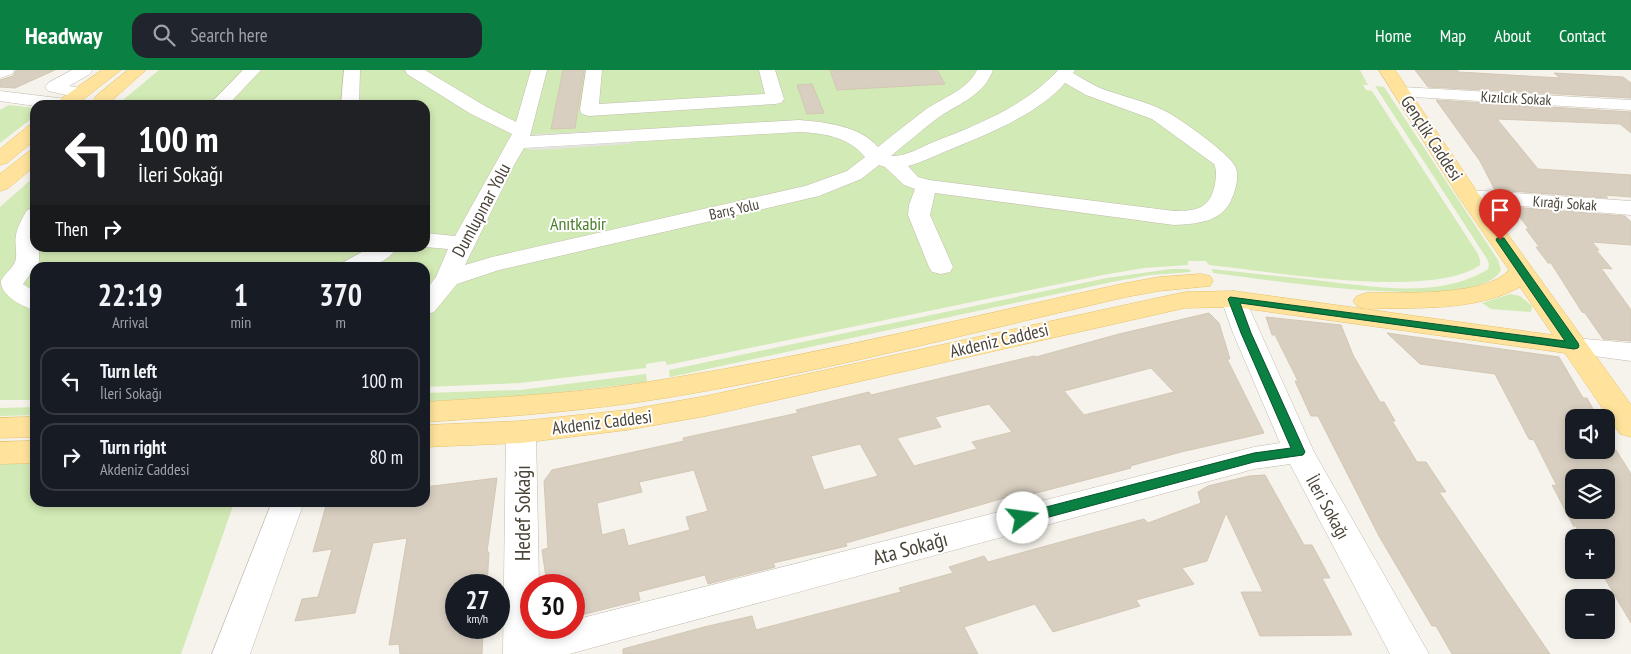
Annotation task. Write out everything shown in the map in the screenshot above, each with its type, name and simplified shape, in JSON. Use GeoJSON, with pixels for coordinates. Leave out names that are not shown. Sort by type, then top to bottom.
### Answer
{"type":"FeatureCollection","features":[{"type":"Feature","properties":{"kind":"main road"},"geometry":{"type":"LineString","coordinates":[[71,100],[113,70]]}},
{"type":"Feature","properties":{"kind":"main road"},"geometry":{"type":"LineString","coordinates":[[102,100],[138,70]]}},
{"type":"Feature","properties":{"kind":"main road","name":"Gençlik Caddesi"},"geometry":{"type":"LineString","coordinates":[[1388,70],[1469,196],[1631,427]]}},
{"type":"Feature","properties":{"kind":"main road"},"geometry":{"type":"LineString","coordinates":[[0,159],[30,134]]}},
{"type":"Feature","properties":{"kind":"main road"},"geometry":{"type":"LineString","coordinates":[[0,185],[30,160]]}},
{"type":"Feature","properties":{"kind":"main road"},"geometry":{"type":"LineString","coordinates":[[1366,301],[1478,294],[1512,281],[1521,270]]}},
{"type":"Feature","properties":{"kind":"main road","name":"Akdeniz Caddesi"},"geometry":{"type":"LineString","coordinates":[[430,412],[544,404],[665,389],[805,362],[1006,316],[1159,284],[1202,281],[1226,282],[1366,301]]}},
{"type":"Feature","properties":{"kind":"main road","name":"Akdeniz Caddesi"},"geometry":{"type":"LineString","coordinates":[[430,436],[521,432],[627,420],[706,406],[1158,304],[1206,298],[1234,299],[1568,336]]}},
{"type":"Feature","properties":{"kind":"main road"},"geometry":{"type":"LineString","coordinates":[[1366,301],[1568,336]]}},
{"type":"Feature","properties":{"kind":"main road"},"geometry":{"type":"LineString","coordinates":[[0,428],[30,427]]}},
{"type":"Feature","properties":{"kind":"main road"},"geometry":{"type":"LineString","coordinates":[[0,453],[30,452]]}},
{"type":"Feature","properties":{"kind":"street"},"geometry":{"type":"LineString","coordinates":[[0,72],[6,70]]}},
{"type":"Feature","properties":{"kind":"street"},"geometry":{"type":"LineString","coordinates":[[69,100],[54,86],[84,70]]}},
{"type":"Feature","properties":{"kind":"street"},"geometry":{"type":"LineString","coordinates":[[223,100],[253,70]]}},
{"type":"Feature","properties":{"kind":"street"},"geometry":{"type":"LineString","coordinates":[[350,100],[352,70]]}},
{"type":"Feature","properties":{"kind":"street"},"geometry":{"type":"LineString","coordinates":[[413,70],[521,137],[798,126],[829,130],[851,137],[865,145],[910,181],[927,186],[1169,218],[1201,216],[1216,208],[1224,193],[1227,172],[1227,168],[1222,160],[1159,115],[1103,96],[1066,73],[1029,102],[992,124],[965,137],[885,160]]}},
{"type":"Feature","properties":{"kind":"street","name":"Dumlupınar Yolu"},"geometry":{"type":"LineString","coordinates":[[430,301],[448,279],[453,262],[503,166],[521,137],[539,70]]}},
{"type":"Feature","properties":{"kind":"street"},"geometry":{"type":"LineString","coordinates":[[594,70],[589,110],[707,107],[775,99],[772,73]]}},
{"type":"Feature","properties":{"kind":"street","name":"Barış Yolu"},"geometry":{"type":"LineString","coordinates":[[448,279],[492,264],[811,192],[885,160],[933,113],[973,88],[982,80],[985,70]]}},
{"type":"Feature","properties":{"kind":"street","name":"Kızılcık Sokak"},"geometry":{"type":"LineString","coordinates":[[1402,92],[1631,105]]}},
{"type":"Feature","properties":{"kind":"street"},"geometry":{"type":"LineString","coordinates":[[0,106],[9,97],[55,100]]}},
{"type":"Feature","properties":{"kind":"street"},"geometry":{"type":"LineString","coordinates":[[927,186],[920,205],[919,215],[941,267]]}},
{"type":"Feature","properties":{"kind":"street","name":"Kırağı Sokak"},"geometry":{"type":"LineString","coordinates":[[1469,196],[1631,208]]}},
{"type":"Feature","properties":{"kind":"street"},"geometry":{"type":"LineString","coordinates":[[30,228],[27,235],[27,262],[11,284],[12,289],[16,293],[30,300]]}},
{"type":"Feature","properties":{"kind":"street"},"geometry":{"type":"LineString","coordinates":[[430,241],[463,244]]}},
{"type":"Feature","properties":{"kind":"street"},"geometry":{"type":"LineString","coordinates":[[361,262],[377,252]]}},
{"type":"Feature","properties":{"kind":"street","name":"Dumlupınar Yolu"},"geometry":{"type":"LineString","coordinates":[[430,314],[450,292],[452,286],[448,279]]}},
{"type":"Feature","properties":{"kind":"street","name":"İleri Sokağı"},"geometry":{"type":"LineString","coordinates":[[1234,299],[1246,333],[1298,452],[1410,654]]}},
{"type":"Feature","properties":{"kind":"street"},"geometry":{"type":"LineString","coordinates":[[1568,336],[1631,352]]}},
{"type":"Feature","properties":{"kind":"street","name":"Hedef Sokağı"},"geometry":{"type":"LineString","coordinates":[[521,432],[522,652]]}},
{"type":"Feature","properties":{"kind":"street","name":"Ata Sokağı"},"geometry":{"type":"LineString","coordinates":[[522,652],[1254,458],[1298,452]]}},
{"type":"Feature","properties":{"kind":"street"},"geometry":{"type":"LineString","coordinates":[[230,654],[286,507]]}},
{"type":"Feature","properties":{"kind":"green space","name":"Anıtkabir"},"geometry":{"type":"Polygon","coordinates":[[[159,70],[1360,70],[1368,85],[1363,85],[1366,90],[1372,91],[1478,254],[1480,265],[1457,275],[1425,281],[1389,282],[1308,277],[1209,265],[1206,261],[1188,261],[1188,265],[1144,268],[1103,275],[667,365],[665,361],[646,364],[646,368],[520,383],[430,387],[430,262],[30,262],[30,400],[0,400],[0,207],[30,180],[30,252],[430,252],[430,100],[123,100],[159,70]]]}},
{"type":"Feature","properties":{"kind":"green space"},"geometry":{"type":"Polygon","coordinates":[[[1375,86],[1384,87],[1498,260],[1501,270],[1484,283],[1453,290],[1412,292],[1319,286],[1213,273],[1212,269],[1380,287],[1426,288],[1448,285],[1469,279],[1488,269],[1487,259],[1375,86]]]}},
{"type":"Feature","properties":{"kind":"green space"},"geometry":{"type":"Polygon","coordinates":[[[9,105],[30,107],[30,120],[0,143],[0,110],[9,105]]]}},
{"type":"Feature","properties":{"kind":"green space"},"geometry":{"type":"Polygon","coordinates":[[[1171,269],[1189,269],[1191,272],[1150,275],[1112,282],[670,377],[669,370],[1107,278],[1171,269]]]}},
{"type":"Feature","properties":{"kind":"green space"},"geometry":{"type":"Polygon","coordinates":[[[1510,294],[1520,296],[1532,306],[1531,312],[1491,309],[1482,303],[1510,294]]]}},
{"type":"Feature","properties":{"kind":"green space"},"geometry":{"type":"Polygon","coordinates":[[[646,374],[647,382],[519,397],[430,402],[430,393],[520,390],[646,374]]]}},
{"type":"Feature","properties":{"kind":"green space"},"geometry":{"type":"Polygon","coordinates":[[[30,407],[30,415],[0,416],[0,408],[30,407]]]}},
{"type":"Feature","properties":{"kind":"green space"},"geometry":{"type":"Polygon","coordinates":[[[30,463],[30,507],[233,507],[181,654],[0,654],[0,464],[30,463]]]}},
{"type":"Feature","properties":{"kind":"shaded area"},"geometry":{"type":"Polygon","coordinates":[[[635,131],[630,144],[527,149],[532,136],[536,134],[635,131]]]}},
{"type":"Feature","properties":{"kind":"building"},"geometry":{"type":"Polygon","coordinates":[[[16,70],[55,70],[15,88],[0,87],[0,80],[13,76],[16,70]]]}},
{"type":"Feature","properties":{"kind":"building"},"geometry":{"type":"Polygon","coordinates":[[[563,70],[584,70],[575,128],[551,129],[563,70]]]}},
{"type":"Feature","properties":{"kind":"building"},"geometry":{"type":"Polygon","coordinates":[[[830,70],[937,70],[945,84],[837,90],[830,70]]]}},
{"type":"Feature","properties":{"kind":"building"},"geometry":{"type":"Polygon","coordinates":[[[1415,70],[1457,70],[1459,72],[1560,78],[1554,73],[1623,77],[1631,83],[1631,98],[1428,87],[1415,70]]]}},
{"type":"Feature","properties":{"kind":"building"},"geometry":{"type":"Polygon","coordinates":[[[812,84],[824,113],[807,114],[797,85],[812,84]]]}},
{"type":"Feature","properties":{"kind":"building"},"geometry":{"type":"Polygon","coordinates":[[[1436,100],[1631,112],[1631,133],[1620,124],[1497,119],[1538,169],[1631,175],[1631,197],[1605,195],[1608,198],[1495,190],[1480,161],[1436,100]]]}},
{"type":"Feature","properties":{"kind":"building"},"geometry":{"type":"Polygon","coordinates":[[[1512,207],[1625,216],[1631,222],[1631,245],[1592,242],[1599,250],[1596,250],[1612,269],[1601,268],[1631,310],[1631,341],[1603,339],[1585,313],[1582,312],[1551,263],[1548,263],[1536,247],[1540,248],[1526,229],[1529,229],[1512,207]]]}},
{"type":"Feature","properties":{"kind":"building"},"geometry":{"type":"Polygon","coordinates":[[[1209,313],[1219,323],[1230,359],[1227,359],[1264,433],[1181,452],[1130,466],[1131,468],[1010,500],[1008,497],[846,543],[847,546],[773,563],[775,567],[708,584],[705,575],[638,592],[640,600],[585,614],[585,574],[545,574],[542,550],[548,548],[544,481],[552,470],[684,441],[683,438],[798,413],[796,410],[869,392],[871,395],[1036,357],[1119,334],[1209,313]],[[1151,368],[1064,391],[1084,415],[1174,392],[1151,368]],[[989,404],[935,417],[941,427],[897,438],[914,466],[977,449],[972,442],[1012,432],[989,404]],[[860,444],[811,456],[824,490],[878,476],[860,444]],[[694,470],[639,482],[642,492],[597,503],[602,535],[624,529],[628,546],[690,530],[686,517],[708,511],[694,470]]]}},
{"type":"Feature","properties":{"kind":"building"},"geometry":{"type":"Polygon","coordinates":[[[1266,317],[1341,325],[1353,355],[1380,402],[1384,402],[1395,421],[1392,421],[1417,462],[1426,462],[1446,492],[1439,492],[1550,654],[1452,654],[1436,626],[1432,626],[1379,536],[1318,416],[1311,416],[1295,381],[1298,381],[1275,335],[1272,335],[1266,317]]]}},
{"type":"Feature","properties":{"kind":"building"},"geometry":{"type":"Polygon","coordinates":[[[1387,333],[1559,357],[1583,398],[1587,398],[1593,409],[1565,409],[1565,459],[1615,459],[1616,450],[1631,474],[1631,623],[1615,596],[1615,589],[1611,589],[1605,579],[1615,579],[1615,529],[1577,529],[1570,519],[1615,519],[1615,469],[1565,469],[1565,510],[1552,485],[1557,486],[1534,440],[1529,439],[1495,374],[1420,364],[1387,333]]]}},
{"type":"Feature","properties":{"kind":"building"},"geometry":{"type":"Polygon","coordinates":[[[1265,475],[1304,545],[1312,545],[1330,578],[1322,578],[1352,635],[1260,636],[1241,592],[1263,592],[1226,513],[1207,561],[1182,568],[1194,584],[1136,600],[1140,606],[1053,632],[1035,604],[964,627],[978,654],[623,654],[623,649],[752,616],[756,630],[901,592],[899,588],[953,573],[949,567],[984,556],[988,562],[1144,519],[1148,523],[1201,503],[1198,492],[1208,486],[1249,476],[1265,475]]]}},
{"type":"Feature","properties":{"kind":"building"},"geometry":{"type":"Polygon","coordinates":[[[497,478],[487,552],[489,552],[488,574],[445,574],[445,639],[483,639],[482,654],[400,654],[399,644],[389,645],[407,538],[373,543],[355,613],[295,621],[302,599],[318,597],[332,549],[313,552],[326,507],[430,507],[430,486],[497,478]]]}},
{"type":"Feature","properties":{"kind":"route"},"geometry":{"type":"LineString","coordinates":[[1023,518],[1254,458],[1271,454],[1298,452],[1246,333],[1234,299],[1574,346],[1500,240]]}}]}
